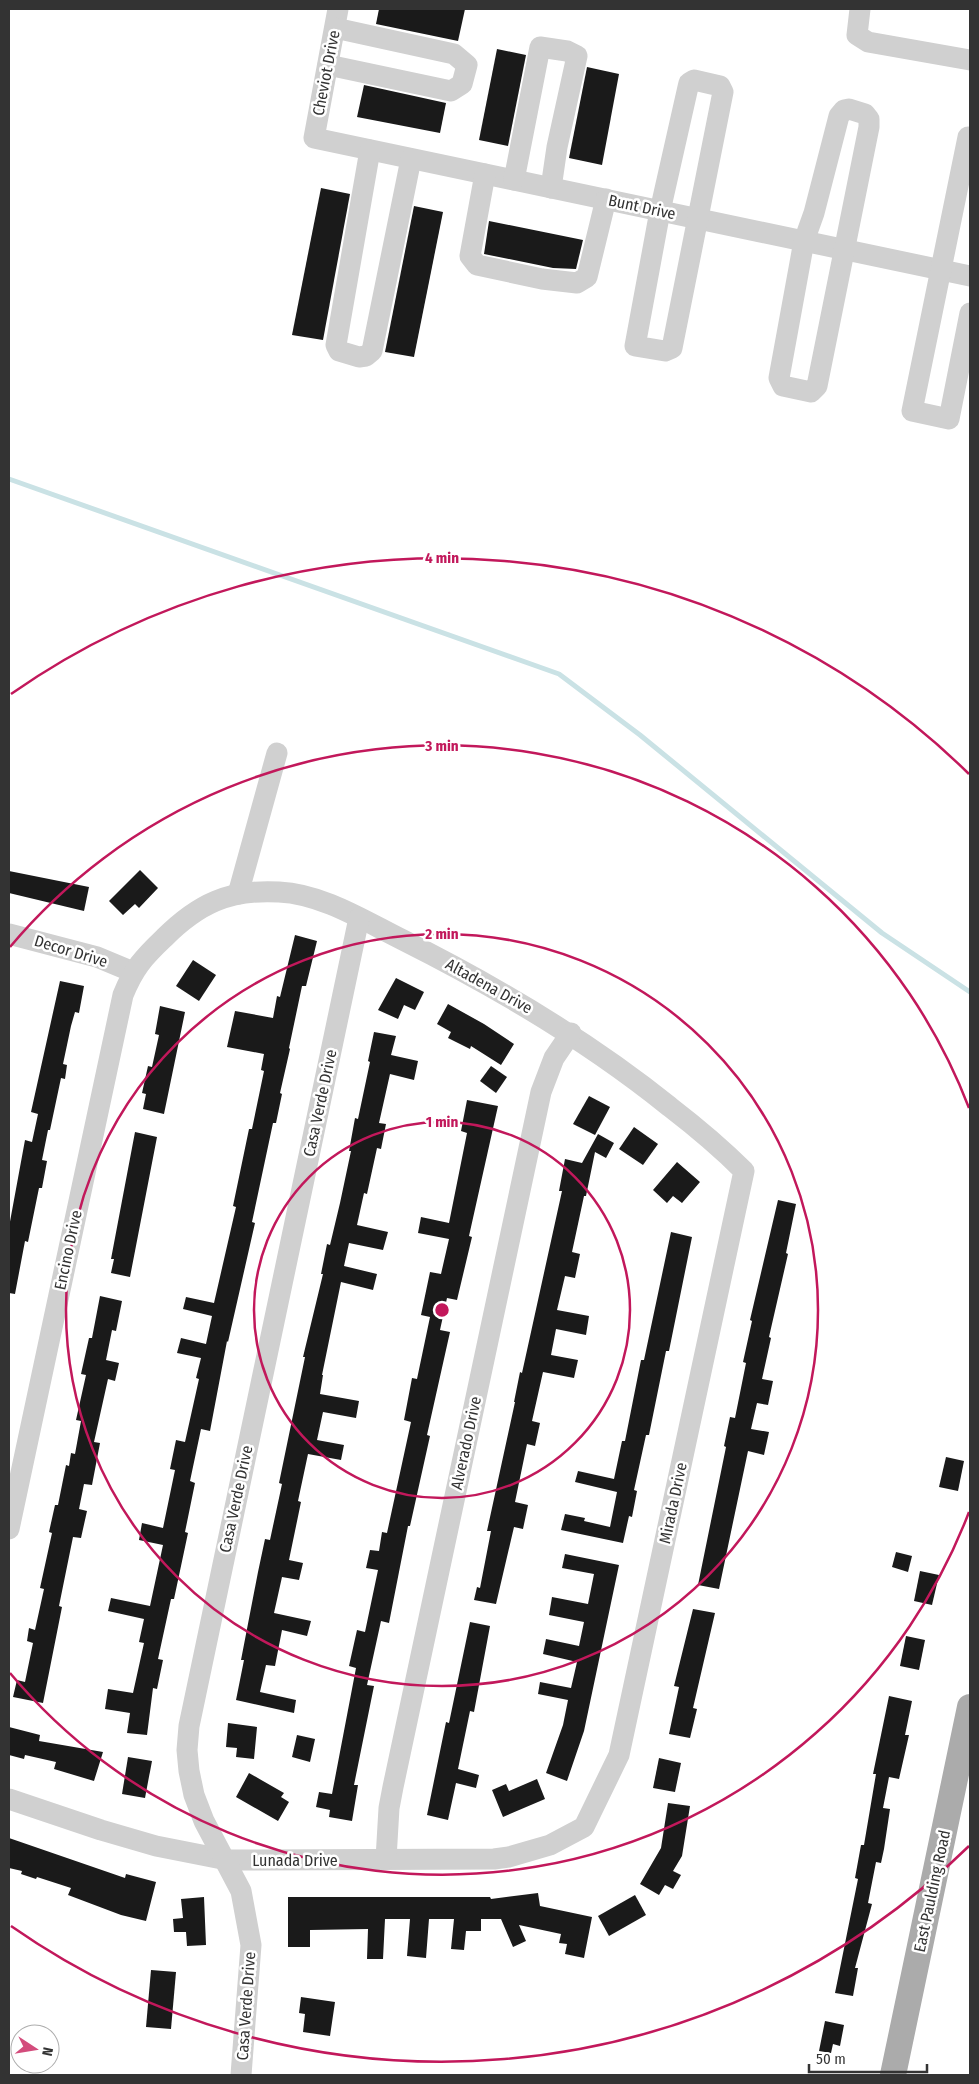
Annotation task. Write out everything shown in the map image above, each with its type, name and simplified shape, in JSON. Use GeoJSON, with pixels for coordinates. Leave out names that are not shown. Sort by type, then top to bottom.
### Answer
{"type":"FeatureCollection","features":[{"type":"Feature","properties":{"kind":"main road","name":"East Paulding Road"},"geometry":{"type":"LineString","coordinates":[[893,2075],[970,1707]]}},
{"type":"Feature","properties":{"kind":"street"},"geometry":{"type":"LineString","coordinates":[[860,9],[857,35],[868,42],[970,60]]}},
{"type":"Feature","properties":{"kind":"street"},"geometry":{"type":"LineString","coordinates":[[328,66],[451,91],[462,84],[467,65],[454,54],[336,18]]}},
{"type":"Feature","properties":{"kind":"street","name":"Cheviot Drive"},"geometry":{"type":"LineString","coordinates":[[314,138],[336,18]]}},
{"type":"Feature","properties":{"kind":"street"},"geometry":{"type":"LineString","coordinates":[[514,180],[540,47],[567,51],[577,56],[557,147],[551,188]]}},
{"type":"Feature","properties":{"kind":"street"},"geometry":{"type":"LineString","coordinates":[[694,80],[720,86],[723,92],[699,219],[672,348],[665,351],[635,346],[660,211],[689,83],[694,80]]}},
{"type":"Feature","properties":{"kind":"street"},"geometry":{"type":"LineString","coordinates":[[850,109],[865,114],[869,119],[870,127],[817,386],[811,392],[783,386],[779,378],[804,241],[814,213],[839,116],[844,110],[850,109]]}},
{"type":"Feature","properties":{"kind":"street"},"geometry":{"type":"LineString","coordinates":[[970,138],[968,137],[912,411],[949,419],[970,313]]}},
{"type":"Feature","properties":{"kind":"street","name":"Bunt Drive"},"geometry":{"type":"LineString","coordinates":[[314,138],[970,276]]}},
{"type":"Feature","properties":{"kind":"street"},"geometry":{"type":"LineString","coordinates":[[370,150],[336,345],[339,351],[358,357],[366,356],[372,351],[411,159]]}},
{"type":"Feature","properties":{"kind":"street"},"geometry":{"type":"LineString","coordinates":[[485,174],[470,256],[478,265],[542,279],[577,283],[587,277],[606,200]]}},
{"type":"Feature","properties":{"kind":"street"},"geometry":{"type":"LineString","coordinates":[[238,894],[277,754]]}},
{"type":"Feature","properties":{"kind":"street","name":"Altadena Drive"},"geometry":{"type":"LineString","coordinates":[[132,972],[142,958],[184,918],[209,903],[238,894],[255,892],[293,893],[338,908],[464,970],[571,1033],[641,1083],[721,1148],[744,1171]]}},
{"type":"Feature","properties":{"kind":"street","name":"Casa Verde Drive"},"geometry":{"type":"LineString","coordinates":[[241,2075],[251,1945],[241,1891],[204,1821],[194,1795],[187,1750],[188,1726],[359,918]]}},
{"type":"Feature","properties":{"kind":"street","name":"Decor Drive"},"geometry":{"type":"LineString","coordinates":[[9,934],[97,956],[132,972]]}},
{"type":"Feature","properties":{"kind":"street","name":"Encino Drive"},"geometry":{"type":"LineString","coordinates":[[9,1529],[122,995],[132,972]]}},
{"type":"Feature","properties":{"kind":"street","name":"Alverado Drive"},"geometry":{"type":"LineString","coordinates":[[386,1859],[389,1808],[393,1786],[541,1092],[554,1058],[571,1033]]}},
{"type":"Feature","properties":{"kind":"street","name":"Mirada Drive"},"geometry":{"type":"LineString","coordinates":[[584,1828],[619,1755],[744,1171]]}},
{"type":"Feature","properties":{"kind":"street","name":"Lunada Drive"},"geometry":{"type":"LineString","coordinates":[[9,1799],[101,1830],[156,1846],[226,1860],[459,1860],[509,1857],[550,1845],[584,1828]]}},
{"type":"Feature","properties":{"kind":"building"},"geometry":{"type":"Polygon","coordinates":[[[379,9],[465,9],[458,41],[376,24],[379,9]]]}},
{"type":"Feature","properties":{"kind":"building"},"geometry":{"type":"Polygon","coordinates":[[[497,49],[526,55],[508,146],[479,140],[497,49]]]}},
{"type":"Feature","properties":{"kind":"building"},"geometry":{"type":"Polygon","coordinates":[[[587,67],[619,74],[602,165],[569,158],[587,67]]]}},
{"type":"Feature","properties":{"kind":"building"},"geometry":{"type":"Polygon","coordinates":[[[364,85],[446,103],[440,133],[357,117],[364,85]]]}},
{"type":"Feature","properties":{"kind":"building"},"geometry":{"type":"Polygon","coordinates":[[[321,188],[350,194],[323,340],[292,335],[321,188]]]}},
{"type":"Feature","properties":{"kind":"building"},"geometry":{"type":"Polygon","coordinates":[[[414,206],[443,212],[414,357],[385,352],[414,206]]]}},
{"type":"Feature","properties":{"kind":"building"},"geometry":{"type":"Polygon","coordinates":[[[489,221],[583,240],[576,269],[553,268],[484,254],[489,221]]]}},
{"type":"Feature","properties":{"kind":"building"},"geometry":{"type":"Polygon","coordinates":[[[140,870],[158,888],[139,908],[135,904],[123,915],[109,901],[140,870]]]}},
{"type":"Feature","properties":{"kind":"building"},"geometry":{"type":"Polygon","coordinates":[[[9,871],[89,887],[84,911],[9,893],[9,871]]]}},
{"type":"Feature","properties":{"kind":"building"},"geometry":{"type":"Polygon","coordinates":[[[295,935],[317,941],[306,986],[302,986],[280,1093],[282,1094],[276,1123],[273,1123],[252,1222],[255,1223],[227,1341],[210,1431],[201,1429],[190,1481],[195,1483],[185,1532],[188,1533],[174,1599],[171,1599],[158,1659],[163,1660],[157,1689],[153,1688],[147,1735],[127,1733],[130,1713],[105,1709],[108,1689],[133,1693],[144,1643],[139,1642],[144,1619],[108,1611],[111,1598],[150,1606],[163,1545],[139,1540],[142,1523],[163,1528],[175,1470],[170,1469],[176,1440],[185,1442],[199,1379],[196,1378],[201,1358],[177,1353],[181,1338],[206,1344],[212,1316],[183,1309],[186,1297],[214,1303],[236,1207],[233,1206],[249,1129],[252,1129],[264,1071],[261,1070],[264,1054],[227,1047],[235,1011],[273,1018],[277,996],[280,997],[295,935]]]}},
{"type":"Feature","properties":{"kind":"building"},"geometry":{"type":"Polygon","coordinates":[[[193,960],[216,975],[199,1001],[176,986],[193,960]]]}},
{"type":"Feature","properties":{"kind":"building"},"geometry":{"type":"Polygon","coordinates":[[[396,978],[424,992],[415,1010],[404,1005],[398,1019],[378,1010],[396,978]]]}},
{"type":"Feature","properties":{"kind":"building"},"geometry":{"type":"Polygon","coordinates":[[[60,981],[84,986],[79,1013],[75,1012],[71,1026],[63,1064],[67,1065],[65,1079],[61,1078],[50,1130],[48,1130],[42,1160],[47,1161],[42,1188],[39,1188],[28,1242],[25,1241],[15,1294],[9,1293],[9,1227],[25,1140],[32,1142],[38,1114],[31,1112],[60,981]]]}},
{"type":"Feature","properties":{"kind":"building"},"geometry":{"type":"Polygon","coordinates":[[[448,1004],[484,1024],[514,1044],[501,1065],[471,1046],[470,1049],[448,1038],[451,1032],[437,1024],[448,1004]]]}},
{"type":"Feature","properties":{"kind":"building"},"geometry":{"type":"Polygon","coordinates":[[[160,1006],[185,1012],[164,1114],[143,1109],[146,1094],[142,1093],[148,1066],[152,1067],[159,1035],[155,1034],[160,1006]]]}},
{"type":"Feature","properties":{"kind":"building"},"geometry":{"type":"Polygon","coordinates":[[[374,1032],[396,1036],[391,1055],[418,1061],[414,1080],[390,1074],[379,1123],[386,1124],[381,1149],[377,1148],[367,1194],[364,1193],[357,1225],[388,1232],[383,1250],[349,1243],[344,1266],[377,1274],[373,1290],[341,1282],[322,1375],[320,1394],[359,1401],[356,1418],[323,1412],[317,1440],[344,1445],[341,1460],[308,1454],[298,1501],[301,1502],[289,1560],[303,1563],[299,1580],[282,1577],[274,1613],[311,1621],[307,1636],[282,1630],[275,1666],[266,1665],[260,1692],[296,1700],[294,1713],[236,1700],[244,1660],[241,1660],[258,1572],[265,1539],[270,1540],[282,1484],[279,1483],[305,1357],[303,1357],[323,1274],[321,1274],[327,1244],[330,1245],[340,1203],[351,1151],[349,1151],[355,1118],[358,1119],[370,1062],[368,1061],[374,1032]]]}},
{"type":"Feature","properties":{"kind":"building"},"geometry":{"type":"Polygon","coordinates":[[[491,1066],[507,1077],[496,1093],[480,1081],[491,1066]]]}},
{"type":"Feature","properties":{"kind":"building"},"geometry":{"type":"Polygon","coordinates":[[[589,1096],[610,1107],[595,1135],[573,1124],[589,1096]]]}},
{"type":"Feature","properties":{"kind":"building"},"geometry":{"type":"Polygon","coordinates":[[[467,1100],[498,1106],[469,1236],[472,1237],[457,1300],[447,1298],[440,1330],[450,1332],[427,1435],[430,1436],[410,1526],[408,1526],[389,1623],[381,1621],[367,1685],[374,1686],[354,1785],[358,1785],[352,1821],[329,1817],[330,1810],[316,1807],[319,1792],[332,1794],[356,1668],[349,1666],[357,1630],[365,1632],[378,1570],[366,1568],[370,1550],[379,1551],[382,1532],[387,1533],[411,1422],[404,1420],[412,1378],[417,1379],[430,1317],[421,1315],[430,1272],[441,1274],[449,1239],[418,1233],[421,1217],[449,1223],[467,1133],[461,1131],[467,1100]]]}},
{"type":"Feature","properties":{"kind":"building"},"geometry":{"type":"Polygon","coordinates":[[[634,1127],[658,1144],[643,1165],[619,1149],[634,1127]]]}},
{"type":"Feature","properties":{"kind":"building"},"geometry":{"type":"Polygon","coordinates":[[[135,1132],[157,1137],[130,1277],[111,1273],[114,1259],[111,1259],[135,1132]]]}},
{"type":"Feature","properties":{"kind":"building"},"geometry":{"type":"Polygon","coordinates":[[[598,1134],[614,1143],[606,1158],[595,1152],[572,1252],[580,1254],[575,1278],[565,1276],[557,1310],[589,1316],[586,1335],[556,1329],[551,1355],[578,1360],[574,1378],[543,1372],[532,1421],[540,1423],[535,1446],[527,1444],[515,1502],[528,1505],[523,1529],[514,1527],[496,1604],[474,1600],[477,1587],[480,1588],[491,1531],[487,1531],[520,1372],[522,1373],[562,1191],[559,1191],[565,1159],[582,1163],[598,1134]]]}},
{"type":"Feature","properties":{"kind":"building"},"geometry":{"type":"Polygon","coordinates":[[[677,1162],[700,1182],[682,1203],[673,1196],[667,1203],[653,1190],[677,1162]]]}},
{"type":"Feature","properties":{"kind":"building"},"geometry":{"type":"Polygon","coordinates":[[[778,1200],[796,1204],[786,1253],[788,1254],[769,1337],[771,1338],[762,1379],[773,1381],[768,1405],[757,1403],[751,1429],[769,1432],[764,1455],[748,1451],[719,1589],[698,1585],[726,1447],[724,1446],[730,1417],[735,1418],[746,1363],[743,1362],[752,1321],[750,1320],[778,1200]]]}},
{"type":"Feature","properties":{"kind":"building"},"geometry":{"type":"Polygon","coordinates":[[[671,1232],[692,1237],[669,1351],[666,1351],[649,1435],[646,1435],[634,1490],[637,1491],[632,1517],[629,1516],[623,1543],[561,1530],[565,1514],[585,1518],[584,1521],[610,1527],[617,1492],[575,1482],[578,1471],[614,1479],[622,1441],[625,1441],[641,1360],[644,1360],[671,1232]]]}},
{"type":"Feature","properties":{"kind":"building"},"geometry":{"type":"Polygon","coordinates":[[[100,1296],[122,1301],[116,1331],[112,1330],[106,1360],[119,1363],[115,1381],[108,1379],[94,1442],[100,1443],[92,1485],[84,1484],[79,1509],[87,1511],[81,1538],[73,1537],[59,1606],[62,1607],[43,1703],[13,1697],[17,1680],[25,1682],[33,1643],[27,1641],[29,1628],[35,1630],[44,1589],[40,1588],[52,1533],[49,1532],[55,1505],[58,1505],[66,1465],[69,1466],[71,1453],[75,1454],[81,1421],[76,1420],[86,1375],[81,1374],[89,1338],[92,1338],[100,1296]]]}},
{"type":"Feature","properties":{"kind":"building"},"geometry":{"type":"Polygon","coordinates":[[[946,1457],[964,1461],[958,1491],[939,1487],[946,1457]]]}},
{"type":"Feature","properties":{"kind":"building"},"geometry":{"type":"Polygon","coordinates":[[[896,1552],[912,1556],[908,1572],[892,1567],[896,1552]]]}},
{"type":"Feature","properties":{"kind":"building"},"geometry":{"type":"Polygon","coordinates":[[[565,1554],[619,1565],[584,1731],[567,1781],[546,1773],[563,1725],[568,1700],[538,1694],[540,1682],[571,1688],[577,1662],[543,1654],[546,1639],[579,1646],[584,1622],[549,1615],[552,1597],[588,1604],[594,1574],[562,1568],[565,1554]]]}},
{"type":"Feature","properties":{"kind":"building"},"geometry":{"type":"Polygon","coordinates":[[[920,1571],[939,1575],[932,1605],[914,1601],[920,1571]]]}},
{"type":"Feature","properties":{"kind":"building"},"geometry":{"type":"Polygon","coordinates":[[[693,1609],[715,1613],[693,1708],[697,1709],[690,1738],[669,1734],[679,1687],[674,1686],[693,1609]]]}},
{"type":"Feature","properties":{"kind":"building"},"geometry":{"type":"Polygon","coordinates":[[[470,1622],[490,1626],[474,1712],[470,1711],[458,1769],[479,1775],[476,1788],[456,1783],[448,1820],[427,1815],[446,1722],[449,1723],[470,1622]]]}},
{"type":"Feature","properties":{"kind":"building"},"geometry":{"type":"Polygon","coordinates":[[[906,1636],[925,1640],[919,1670],[900,1666],[906,1636]]]}},
{"type":"Feature","properties":{"kind":"building"},"geometry":{"type":"Polygon","coordinates":[[[889,1696],[912,1701],[905,1735],[909,1735],[899,1779],[889,1777],[883,1808],[890,1809],[884,1849],[881,1863],[876,1862],[868,1903],[872,1904],[855,1968],[858,1968],[853,1996],[835,1993],[858,1879],[855,1878],[861,1845],[864,1845],[876,1774],[873,1774],[889,1696]]]}},
{"type":"Feature","properties":{"kind":"building"},"geometry":{"type":"Polygon","coordinates":[[[228,1723],[257,1727],[254,1759],[236,1757],[237,1748],[226,1747],[228,1723]]]}},
{"type":"Feature","properties":{"kind":"building"},"geometry":{"type":"Polygon","coordinates":[[[9,1727],[40,1735],[39,1741],[103,1752],[94,1781],[54,1769],[56,1762],[25,1755],[24,1759],[9,1755],[9,1727]]]}},
{"type":"Feature","properties":{"kind":"building"},"geometry":{"type":"Polygon","coordinates":[[[297,1735],[315,1739],[310,1762],[292,1757],[297,1735]]]}},
{"type":"Feature","properties":{"kind":"building"},"geometry":{"type":"Polygon","coordinates":[[[128,1757],[152,1761],[145,1798],[122,1794],[128,1757]]]}},
{"type":"Feature","properties":{"kind":"building"},"geometry":{"type":"Polygon","coordinates":[[[659,1758],[681,1763],[675,1792],[653,1788],[659,1758]]]}},
{"type":"Feature","properties":{"kind":"building"},"geometry":{"type":"Polygon","coordinates":[[[249,1773],[284,1793],[281,1797],[289,1802],[278,1821],[236,1797],[249,1773]]]}},
{"type":"Feature","properties":{"kind":"building"},"geometry":{"type":"Polygon","coordinates":[[[537,1779],[545,1799],[503,1817],[492,1790],[506,1784],[509,1791],[537,1779]]]}},
{"type":"Feature","properties":{"kind":"building"},"geometry":{"type":"Polygon","coordinates":[[[668,1803],[690,1806],[682,1856],[673,1871],[681,1875],[673,1889],[665,1885],[659,1895],[640,1884],[661,1848],[668,1803]]]}},
{"type":"Feature","properties":{"kind":"building"},"geometry":{"type":"Polygon","coordinates":[[[9,1838],[125,1878],[126,1874],[156,1882],[146,1921],[121,1915],[68,1895],[71,1888],[37,1877],[36,1879],[21,1874],[22,1871],[9,1868],[9,1838]]]}},
{"type":"Feature","properties":{"kind":"building"},"geometry":{"type":"Polygon","coordinates":[[[538,1893],[540,1906],[592,1917],[584,1958],[565,1954],[567,1944],[559,1943],[561,1934],[519,1925],[526,1941],[513,1947],[501,1919],[481,1919],[481,1931],[466,1931],[464,1950],[451,1949],[454,1919],[429,1919],[426,1958],[407,1956],[410,1919],[385,1919],[383,1959],[367,1959],[368,1929],[310,1930],[310,1947],[288,1947],[288,1897],[490,1897],[491,1899],[538,1893]]]}},
{"type":"Feature","properties":{"kind":"building"},"geometry":{"type":"Polygon","coordinates":[[[635,1895],[646,1915],[609,1936],[598,1916],[635,1895]]]}},
{"type":"Feature","properties":{"kind":"building"},"geometry":{"type":"Polygon","coordinates":[[[204,1897],[206,1945],[187,1946],[186,1932],[174,1932],[173,1919],[183,1918],[181,1899],[204,1897]]]}},
{"type":"Feature","properties":{"kind":"building"},"geometry":{"type":"Polygon","coordinates":[[[151,1970],[176,1972],[171,2029],[146,2027],[151,1970]]]}},
{"type":"Feature","properties":{"kind":"building"},"geometry":{"type":"Polygon","coordinates":[[[301,1997],[335,2002],[330,2036],[303,2032],[305,2014],[299,2013],[301,1997]]]}},
{"type":"Feature","properties":{"kind":"building"},"geometry":{"type":"Polygon","coordinates":[[[825,2021],[844,2025],[840,2046],[833,2044],[831,2053],[819,2051],[825,2021]]]}},
{"type":"Feature","properties":{"kind":"waterway"},"geometry":{"type":"LineString","coordinates":[[9,479],[559,674],[640,735],[882,933],[970,992]]}}]}
